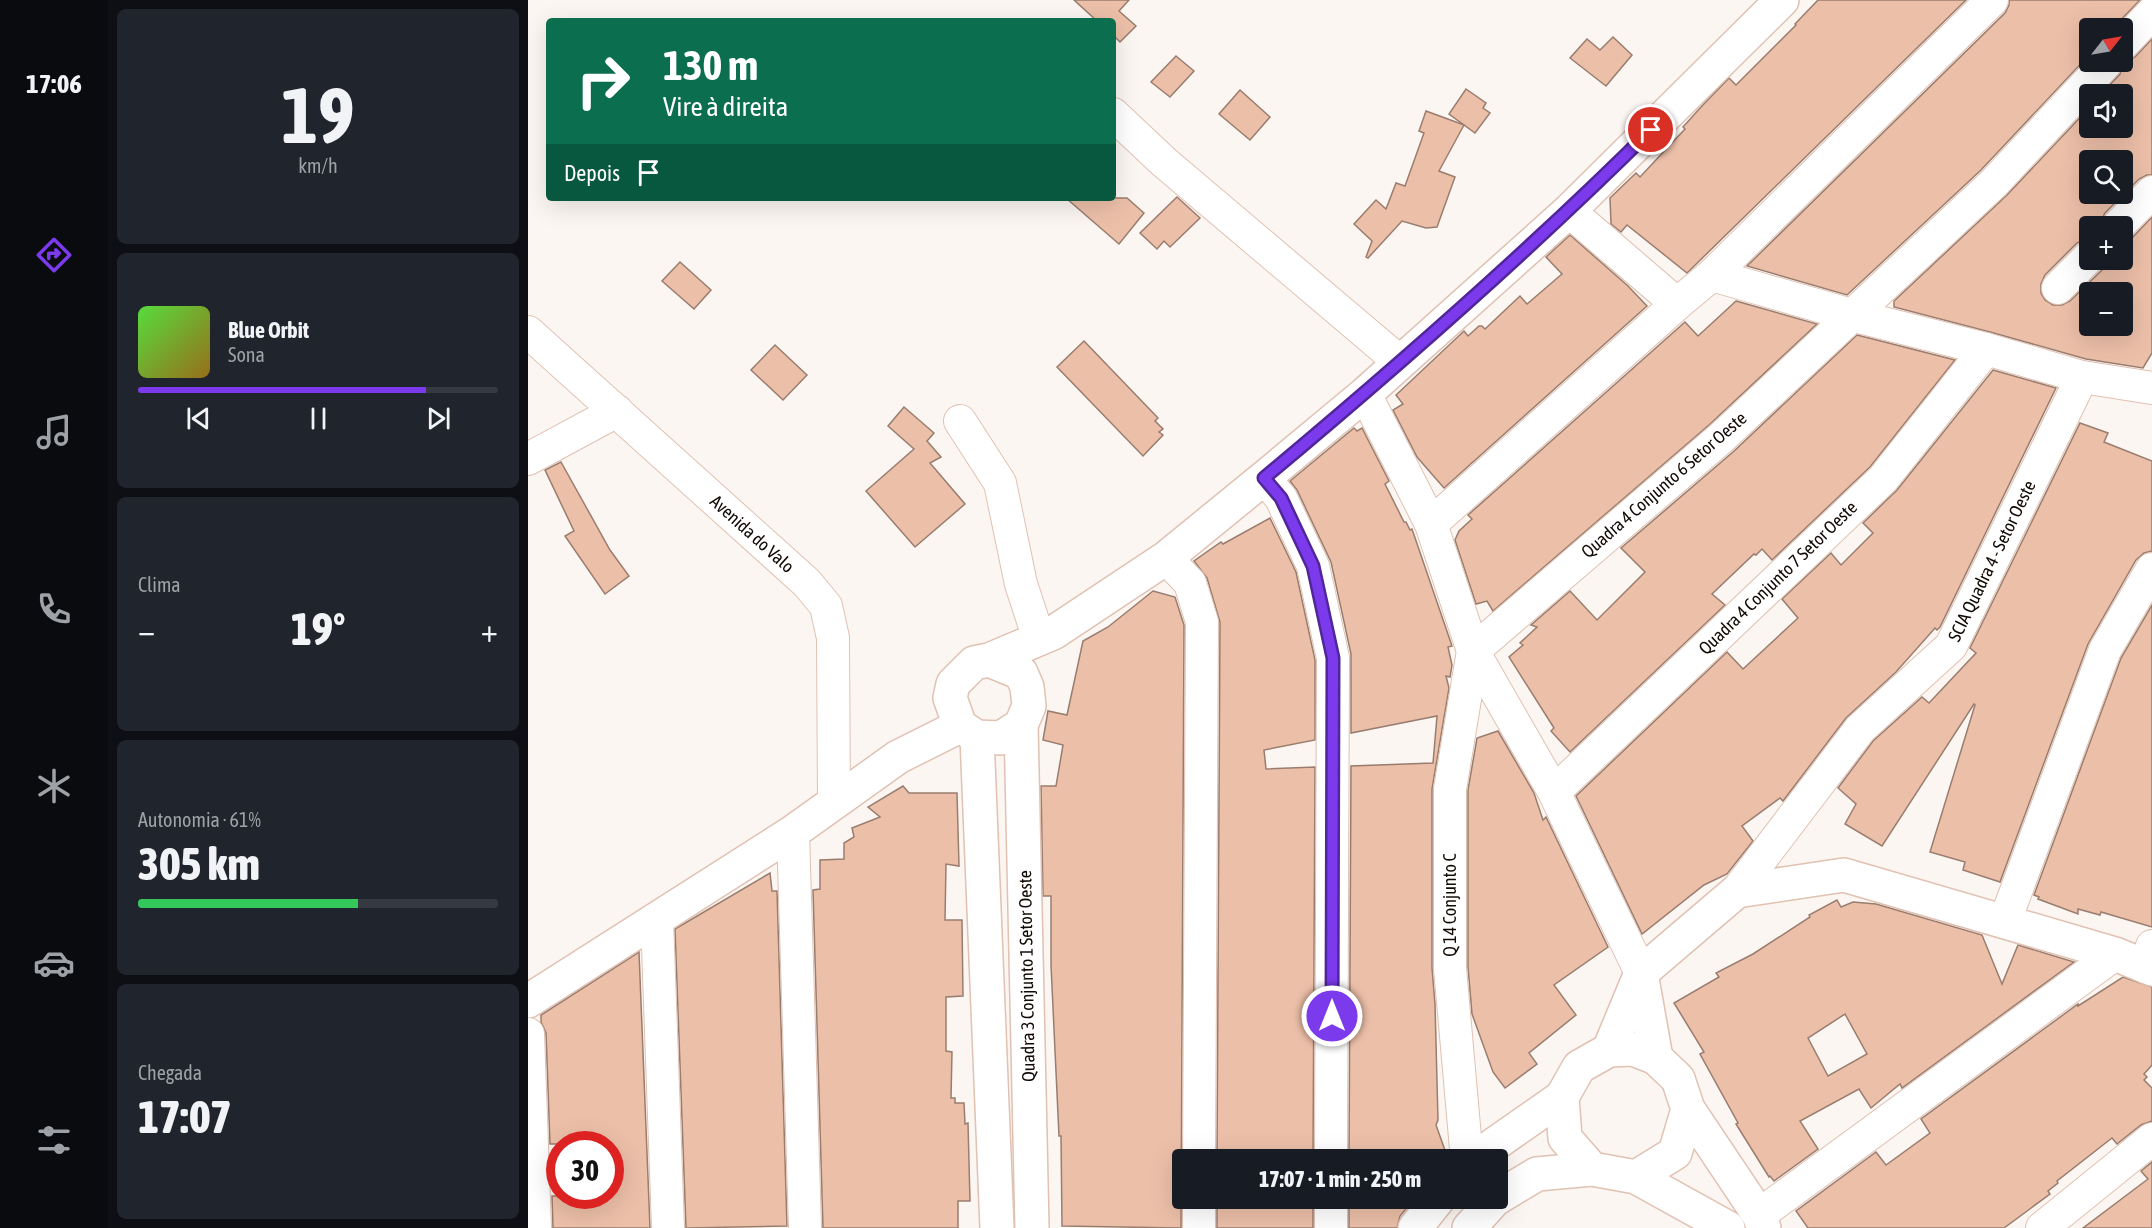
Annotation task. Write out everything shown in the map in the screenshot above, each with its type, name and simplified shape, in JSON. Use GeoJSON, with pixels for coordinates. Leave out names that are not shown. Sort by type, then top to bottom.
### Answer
{"type":"FeatureCollection","features":[{"type":"Feature","properties":{"kind":"street"},"geometry":{"type":"LineString","coordinates":[[997,1228],[962,721],[953,684],[974,663],[989,660],[1046,636],[1166,558],[1264,478],[1365,394],[1569,211],[1782,0]]}},
{"type":"Feature","properties":{"kind":"street"},"geometry":{"type":"LineString","coordinates":[[1431,524],[1712,275],[1992,0]]}},
{"type":"Feature","properties":{"kind":"street"},"geometry":{"type":"LineString","coordinates":[[2133,34],[2152,14]]}},
{"type":"Feature","properties":{"kind":"street","name":"Quadra 4 Conjunto 6 Setor Oeste"},"geometry":{"type":"LineString","coordinates":[[1473,651],[1721,438],[1994,183],[2098,72]]}},
{"type":"Feature","properties":{"kind":"street"},"geometry":{"type":"LineString","coordinates":[[1116,117],[1164,162],[1400,362]]}},
{"type":"Feature","properties":{"kind":"street"},"geometry":{"type":"LineString","coordinates":[[2128,216],[2152,192]]}},
{"type":"Feature","properties":{"kind":"street"},"geometry":{"type":"LineString","coordinates":[[1569,211],[1677,304]]}},
{"type":"Feature","properties":{"kind":"street"},"geometry":{"type":"LineString","coordinates":[[2058,288],[2079,267]]}},
{"type":"Feature","properties":{"kind":"street"},"geometry":{"type":"LineString","coordinates":[[1712,275],[2082,377],[2152,388]]}},
{"type":"Feature","properties":{"kind":"street","name":"Avenida do Valo"},"geometry":{"type":"LineString","coordinates":[[528,332],[807,584],[826,606],[833,638],[834,803]]}},
{"type":"Feature","properties":{"kind":"street","name":"Quadra 4 Conjunto 7 Setor Oeste"},"geometry":{"type":"LineString","coordinates":[[1554,792],[1883,479],[1986,349]]}},
{"type":"Feature","properties":{"kind":"street","name":"SCIA Quadra 4 - Setor Oeste"},"geometry":{"type":"LineString","coordinates":[[1737,891],[1860,729],[1951,646],[2082,377]]}},
{"type":"Feature","properties":{"kind":"street"},"geometry":{"type":"LineString","coordinates":[[1365,394],[1431,524],[1473,651],[1554,792],[1641,973],[1656,1058]]}},
{"type":"Feature","properties":{"kind":"street"},"geometry":{"type":"LineString","coordinates":[[528,459],[617,411]]}},
{"type":"Feature","properties":{"kind":"street"},"geometry":{"type":"LineString","coordinates":[[960,421],[1000,483],[1021,584],[1046,636],[1028,687]]}},
{"type":"Feature","properties":{"kind":"street"},"geometry":{"type":"LineString","coordinates":[[1264,478],[1281,498],[1313,566],[1333,658],[1331,1149]]}},
{"type":"Feature","properties":{"kind":"street"},"geometry":{"type":"LineString","coordinates":[[1166,558],[1191,583],[1202,622],[1199,1149]]}},
{"type":"Feature","properties":{"kind":"street"},"geometry":{"type":"LineString","coordinates":[[2005,921],[2105,650],[2152,569]]}},
{"type":"Feature","properties":{"kind":"street","name":"Q 14 Conjunto C"},"geometry":{"type":"LineString","coordinates":[[1466,1149],[1450,968],[1450,789],[1473,651]]}},
{"type":"Feature","properties":{"kind":"street"},"geometry":{"type":"LineString","coordinates":[[962,721],[1001,738],[1021,724],[1029,706],[1028,687],[1021,672],[989,660]]}},
{"type":"Feature","properties":{"kind":"street"},"geometry":{"type":"LineString","coordinates":[[528,1001],[793,832],[898,757],[962,721]]}},
{"type":"Feature","properties":{"kind":"street","name":"Quadra 3 Conjunto 1 Setor Oeste"},"geometry":{"type":"LineString","coordinates":[[1021,724],[1032,1228]]}},
{"type":"Feature","properties":{"kind":"street"},"geometry":{"type":"LineString","coordinates":[[793,832],[805,1228]]}},
{"type":"Feature","properties":{"kind":"street"},"geometry":{"type":"LineString","coordinates":[[1609,1050],[1641,973],[1737,891],[1844,875],[2115,954],[2150,960]]}},
{"type":"Feature","properties":{"kind":"street"},"geometry":{"type":"LineString","coordinates":[[657,919],[668,1228]]}},
{"type":"Feature","properties":{"kind":"street"},"geometry":{"type":"LineString","coordinates":[[1487,1149],[1562,1096],[1579,1067],[1609,1050],[1633,1049],[1656,1058],[1678,1079],[1688,1108],[1762,1221],[2115,954]]}},
{"type":"Feature","properties":{"kind":"street"},"geometry":{"type":"LineString","coordinates":[[528,1034],[535,1228]]}},
{"type":"Feature","properties":{"kind":"street"},"geometry":{"type":"LineString","coordinates":[[1562,1096],[1565,1138],[1592,1169]]}},
{"type":"Feature","properties":{"kind":"street"},"geometry":{"type":"LineString","coordinates":[[1636,1177],[1675,1153],[1688,1108]]}},
{"type":"Feature","properties":{"kind":"street"},"geometry":{"type":"LineString","coordinates":[[2042,1228],[2152,1139]]}},
{"type":"Feature","properties":{"kind":"street"},"geometry":{"type":"LineString","coordinates":[[1508,1191],[1537,1174],[1592,1169],[1636,1177],[1728,1228]]}},
{"type":"Feature","properties":{"kind":"street"},"geometry":{"type":"LineString","coordinates":[[1198,1228],[1199,1209]]}},
{"type":"Feature","properties":{"kind":"street"},"geometry":{"type":"LineString","coordinates":[[1331,1209],[1331,1228]]}},
{"type":"Feature","properties":{"kind":"street"},"geometry":{"type":"LineString","coordinates":[[1415,1228],[1430,1209]]}},
{"type":"Feature","properties":{"kind":"street"},"geometry":{"type":"LineString","coordinates":[[1469,1228],[1487,1209]]}},
{"type":"Feature","properties":{"kind":"building"},"geometry":{"type":"Polygon","coordinates":[[[1074,0],[1129,0],[1119,11],[1136,26],[1120,42],[1116,38],[1116,18],[1094,18],[1074,0]]]}},
{"type":"Feature","properties":{"kind":"building"},"geometry":{"type":"Polygon","coordinates":[[[1818,0],[1966,0],[1687,273],[1627,225],[1621,232],[1611,224],[1610,198],[1636,173],[1640,177],[1729,78],[1736,85],[1818,0]]]}},
{"type":"Feature","properties":{"kind":"building"},"geometry":{"type":"Polygon","coordinates":[[[2009,0],[2140,0],[2123,18],[2079,18],[2079,66],[1981,170],[1847,295],[1747,266],[2005,13],[2009,0]]]}},
{"type":"Feature","properties":{"kind":"building"},"geometry":{"type":"Polygon","coordinates":[[[1613,37],[1632,55],[1606,86],[1570,58],[1587,39],[1600,50],[1613,37]]]}},
{"type":"Feature","properties":{"kind":"building"},"geometry":{"type":"Polygon","coordinates":[[[2152,39],[2152,175],[2139,179],[2133,185],[2133,150],[2079,150],[2079,204],[2114,204],[2104,216],[2079,216],[2079,242],[2045,275],[2041,284],[2041,293],[2045,300],[2053,305],[2062,305],[2079,292],[2079,336],[2133,336],[2133,282],[2090,282],[2102,270],[2133,270],[2133,237],[2152,217],[2152,353],[2143,368],[2086,359],[1894,307],[1894,301],[2007,195],[2079,119],[2079,138],[2133,138],[2133,84],[2110,84],[2121,72],[2133,72],[2133,58],[2152,39]]]}},
{"type":"Feature","properties":{"kind":"building"},"geometry":{"type":"Polygon","coordinates":[[[1176,56],[1194,71],[1170,97],[1151,82],[1176,56]]]}},
{"type":"Feature","properties":{"kind":"building"},"geometry":{"type":"Polygon","coordinates":[[[1466,89],[1486,103],[1483,108],[1490,113],[1475,133],[1449,114],[1466,89]]]}},
{"type":"Feature","properties":{"kind":"building"},"geometry":{"type":"Polygon","coordinates":[[[1240,90],[1270,117],[1250,140],[1219,114],[1240,90]]]}},
{"type":"Feature","properties":{"kind":"building"},"geometry":{"type":"Polygon","coordinates":[[[1426,111],[1464,125],[1439,171],[1455,177],[1437,227],[1426,228],[1402,221],[1368,258],[1366,257],[1372,241],[1354,224],[1376,200],[1386,209],[1396,183],[1405,186],[1424,133],[1419,131],[1426,111]]]}},
{"type":"Feature","properties":{"kind":"building"},"geometry":{"type":"Polygon","coordinates":[[[1177,197],[1200,218],[1170,247],[1164,241],[1157,249],[1140,233],[1177,197]]]}},
{"type":"Feature","properties":{"kind":"building"},"geometry":{"type":"Polygon","coordinates":[[[1116,198],[1127,198],[1144,213],[1119,244],[1069,201],[1116,201],[1116,198]]]}},
{"type":"Feature","properties":{"kind":"building"},"geometry":{"type":"Polygon","coordinates":[[[1570,235],[1628,286],[1647,306],[1444,488],[1417,457],[1393,410],[1403,404],[1396,395],[1464,331],[1468,336],[1479,326],[1485,329],[1520,296],[1527,304],[1562,274],[1546,257],[1570,235]]]}},
{"type":"Feature","properties":{"kind":"building"},"geometry":{"type":"Polygon","coordinates":[[[680,262],[711,290],[694,309],[662,281],[680,262]]]}},
{"type":"Feature","properties":{"kind":"building"},"geometry":{"type":"Polygon","coordinates":[[[1736,301],[1817,324],[1709,425],[1493,611],[1487,601],[1476,604],[1455,540],[1459,531],[1472,519],[1468,515],[1685,322],[1698,336],[1736,301]]]}},
{"type":"Feature","properties":{"kind":"building"},"geometry":{"type":"Polygon","coordinates":[[[1857,335],[1955,360],[1870,467],[1772,560],[1762,549],[1756,555],[1754,554],[1712,594],[1725,605],[1570,752],[1551,731],[1554,728],[1509,657],[1523,645],[1520,643],[1537,627],[1531,625],[1570,591],[1597,620],[1645,572],[1621,548],[1733,452],[1857,335]]]}},
{"type":"Feature","properties":{"kind":"building"},"geometry":{"type":"Polygon","coordinates":[[[1084,341],[1158,418],[1155,421],[1163,429],[1159,432],[1163,435],[1143,456],[1057,367],[1084,341]]]}},
{"type":"Feature","properties":{"kind":"building"},"geometry":{"type":"Polygon","coordinates":[[[775,345],[807,375],[783,400],[751,370],[775,345]]]}},
{"type":"Feature","properties":{"kind":"building"},"geometry":{"type":"Polygon","coordinates":[[[1993,370],[2056,388],[1940,627],[1937,630],[1935,628],[1896,672],[1846,718],[1783,801],[1780,798],[1742,826],[1753,841],[1727,874],[1704,885],[1642,934],[1576,796],[1727,652],[1743,669],[1798,618],[1782,599],[1831,553],[1841,565],[1873,533],[1863,523],[1897,490],[1993,370]]]}},
{"type":"Feature","properties":{"kind":"building"},"geometry":{"type":"Polygon","coordinates":[[[904,407],[934,433],[927,441],[941,457],[930,463],[965,504],[915,547],[866,491],[914,449],[888,426],[904,407]]]}},
{"type":"Feature","properties":{"kind":"building"},"geometry":{"type":"Polygon","coordinates":[[[2080,423],[2108,433],[2104,442],[2152,461],[2152,551],[2144,553],[2136,560],[2088,644],[2000,882],[1963,870],[1965,862],[1930,852],[1974,704],[1882,846],[1845,824],[1856,804],[1838,788],[1873,741],[1922,697],[1929,703],[1976,653],[1970,648],[2080,423]]]}},
{"type":"Feature","properties":{"kind":"building"},"geometry":{"type":"Polygon","coordinates":[[[1354,428],[1357,431],[1362,428],[1389,481],[1385,484],[1404,522],[1410,530],[1412,529],[1452,646],[1448,647],[1452,665],[1450,677],[1446,676],[1449,688],[1432,789],[1432,968],[1438,1120],[1436,1125],[1445,1149],[1349,1149],[1351,766],[1433,763],[1437,716],[1351,733],[1351,654],[1331,562],[1297,490],[1290,481],[1354,428]]]}},
{"type":"Feature","properties":{"kind":"building"},"geometry":{"type":"Polygon","coordinates":[[[561,462],[610,550],[629,576],[605,594],[565,536],[574,531],[545,470],[561,462]]]}},
{"type":"Feature","properties":{"kind":"building"},"geometry":{"type":"Polygon","coordinates":[[[1270,518],[1296,572],[1315,660],[1315,740],[1264,750],[1266,769],[1315,767],[1313,1149],[1217,1149],[1220,622],[1207,578],[1194,561],[1221,542],[1223,544],[1270,518]]]}},
{"type":"Feature","properties":{"kind":"building"},"geometry":{"type":"Polygon","coordinates":[[[1153,591],[1175,597],[1184,625],[1181,1149],[1172,1149],[1172,1209],[1181,1209],[1181,1228],[1062,1226],[1061,1136],[1059,1136],[1051,965],[1051,896],[1043,896],[1041,786],[1056,786],[1063,745],[1043,740],[1048,711],[1067,715],[1083,641],[1108,627],[1153,591]]]}},
{"type":"Feature","properties":{"kind":"building"},"geometry":{"type":"Polygon","coordinates":[[[2152,605],[2152,927],[2101,912],[2100,915],[2078,909],[2078,914],[2038,899],[2039,897],[2034,895],[2121,658],[2152,605]]]}},
{"type":"Feature","properties":{"kind":"building"},"geometry":{"type":"Polygon","coordinates":[[[1498,731],[1534,793],[1543,820],[1546,817],[1608,947],[1554,985],[1576,1015],[1529,1053],[1537,1064],[1505,1088],[1493,1072],[1472,1014],[1468,967],[1468,790],[1477,738],[1498,731]]]}},
{"type":"Feature","properties":{"kind":"building"},"geometry":{"type":"Polygon","coordinates":[[[903,786],[909,793],[957,793],[959,866],[946,864],[945,920],[962,920],[963,996],[946,997],[946,1051],[952,1052],[951,1098],[955,1098],[955,1103],[964,1103],[965,1124],[968,1123],[970,1201],[958,1201],[958,1228],[823,1228],[813,890],[820,889],[820,860],[844,859],[844,843],[854,837],[852,828],[880,817],[868,807],[903,786]]]}},
{"type":"Feature","properties":{"kind":"building"},"geometry":{"type":"Polygon","coordinates":[[[770,873],[772,891],[777,891],[787,1226],[686,1228],[675,929],[770,873]]]}},
{"type":"Feature","properties":{"kind":"building"},"geometry":{"type":"Polygon","coordinates":[[[1837,900],[1841,907],[1853,902],[1876,904],[1982,935],[2002,984],[2018,945],[2074,962],[1902,1088],[1900,1084],[1871,1108],[1859,1089],[1800,1121],[1818,1149],[1774,1181],[1769,1177],[1736,1124],[1738,1123],[1700,1054],[1704,1052],[1674,1003],[1719,977],[1716,973],[1753,954],[1810,917],[1809,915],[1837,900]],[[1845,1014],[1808,1038],[1828,1076],[1867,1054],[1845,1014]]]}},
{"type":"Feature","properties":{"kind":"building"},"geometry":{"type":"Polygon","coordinates":[[[639,952],[650,1228],[553,1228],[552,1209],[624,1209],[624,1131],[550,1131],[546,1033],[541,1022],[541,1015],[639,952]]]}},
{"type":"Feature","properties":{"kind":"building"},"geometry":{"type":"Polygon","coordinates":[[[2123,977],[2152,987],[2152,1065],[2144,1074],[2147,1077],[2144,1080],[2152,1088],[2152,1121],[2141,1125],[2117,1144],[2112,1138],[2057,1181],[2058,1183],[2048,1191],[2050,1194],[2004,1228],[1808,1228],[1796,1211],[1876,1152],[1886,1165],[1930,1133],[1921,1119],[2078,1004],[2078,1006],[2123,977]]]}},
{"type":"Feature","properties":{"kind":"building"},"geometry":{"type":"Polygon","coordinates":[[[2152,1162],[2152,1228],[2083,1228],[2148,1179],[2141,1171],[2152,1162]]]}},
{"type":"Feature","properties":{"kind":"building"},"geometry":{"type":"Polygon","coordinates":[[[1217,1209],[1313,1209],[1313,1228],[1217,1228],[1217,1209]]]}},
{"type":"Feature","properties":{"kind":"building"},"geometry":{"type":"Polygon","coordinates":[[[1349,1209],[1406,1209],[1400,1216],[1397,1228],[1349,1228],[1349,1209]]]}},
{"type":"Feature","properties":{"kind":"route"},"geometry":{"type":"LineString","coordinates":[[1332,1016],[1333,658],[1313,566],[1281,498],[1264,478],[1365,394],[1569,211],[1651,130]]}}]}
